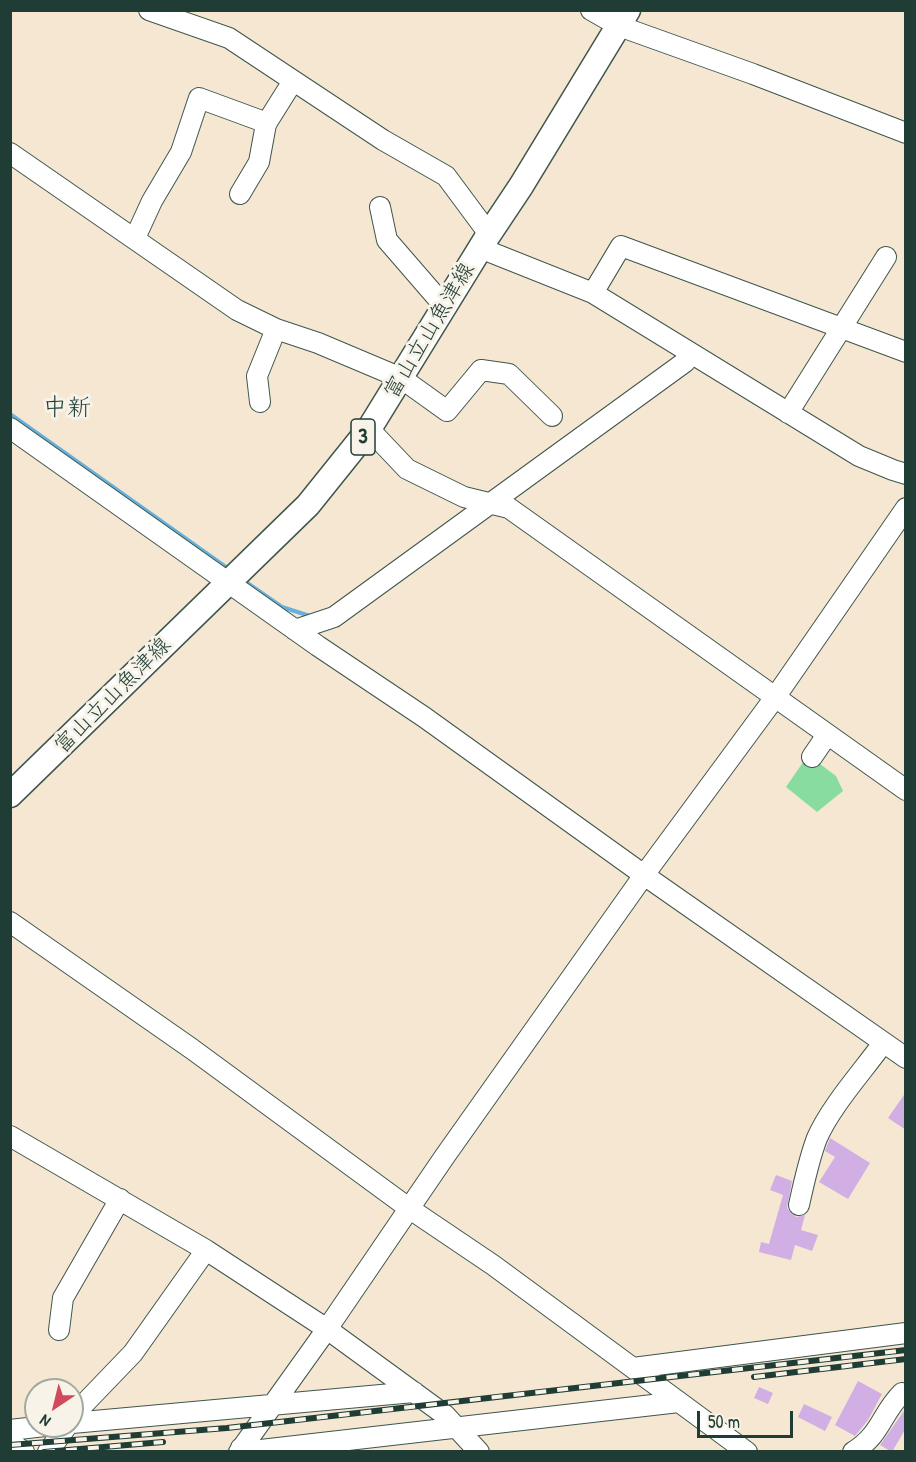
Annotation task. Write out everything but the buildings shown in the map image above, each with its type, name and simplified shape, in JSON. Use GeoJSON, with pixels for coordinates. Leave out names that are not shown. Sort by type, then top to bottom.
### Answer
{"type":"FeatureCollection","features":[{"type":"Feature","properties":{"kind":"main road","name":"富山立山魚津線"},"geometry":{"type":"LineString","coordinates":[[10,795],[308,505],[369,429],[623,18]]}},
{"type":"Feature","properties":{"kind":"street"},"geometry":{"type":"LineString","coordinates":[[149,10],[229,38],[382,140],[446,176],[485,241],[593,293],[859,456],[906,474]]}},
{"type":"Feature","properties":{"kind":"street"},"geometry":{"type":"LineString","coordinates":[[591,10],[623,18],[753,74],[906,133]]}},
{"type":"Feature","properties":{"kind":"street"},"geometry":{"type":"LineString","coordinates":[[240,194],[259,162],[267,123],[293,81]]}},
{"type":"Feature","properties":{"kind":"street"},"geometry":{"type":"LineString","coordinates":[[135,238],[152,201],[181,152],[199,98],[267,123]]}},
{"type":"Feature","properties":{"kind":"street"},"geometry":{"type":"LineString","coordinates":[[10,153],[237,310],[276,329],[318,343],[401,378],[447,411],[481,370],[509,374],[552,416]]}},
{"type":"Feature","properties":{"kind":"street"},"geometry":{"type":"LineString","coordinates":[[380,207],[387,240],[445,307]]}},
{"type":"Feature","properties":{"kind":"street"},"geometry":{"type":"LineString","coordinates":[[593,293],[621,246],[906,352]]}},
{"type":"Feature","properties":{"kind":"street"},"geometry":{"type":"LineString","coordinates":[[788,413],[886,257]]}},
{"type":"Feature","properties":{"kind":"street"},"geometry":{"type":"LineString","coordinates":[[260,402],[257,376],[276,329]]}},
{"type":"Feature","properties":{"kind":"street"},"geometry":{"type":"LineString","coordinates":[[295,630],[334,617],[685,362],[691,354]]}},
{"type":"Feature","properties":{"kind":"street"},"geometry":{"type":"LineString","coordinates":[[10,428],[906,1058]]}},
{"type":"Feature","properties":{"kind":"street"},"geometry":{"type":"LineString","coordinates":[[369,429],[407,469],[464,496],[509,508],[906,790]]}},
{"type":"Feature","properties":{"kind":"street"},"geometry":{"type":"LineString","coordinates":[[240,1450],[644,875],[776,696],[906,508]]}},
{"type":"Feature","properties":{"kind":"street"},"geometry":{"type":"LineString","coordinates":[[812,758],[827,735]]}},
{"type":"Feature","properties":{"kind":"street"},"geometry":{"type":"LineString","coordinates":[[10,922],[192,1049],[410,1209],[493,1265],[747,1452]]}},
{"type":"Feature","properties":{"kind":"street"},"geometry":{"type":"LineString","coordinates":[[799,1205],[818,1137],[828,1118],[883,1043]]}},
{"type":"Feature","properties":{"kind":"street"},"geometry":{"type":"LineString","coordinates":[[10,1136],[206,1250],[327,1329],[445,1415],[479,1452]]}},
{"type":"Feature","properties":{"kind":"street"},"geometry":{"type":"LineString","coordinates":[[59,1330],[63,1298],[120,1199]]}},
{"type":"Feature","properties":{"kind":"street"},"geometry":{"type":"LineString","coordinates":[[84,1404],[133,1353],[206,1250]]}},
{"type":"Feature","properties":{"kind":"street"},"geometry":{"type":"LineString","coordinates":[[633,1368],[906,1333]]}},
{"type":"Feature","properties":{"kind":"street"},"geometry":{"type":"LineString","coordinates":[[84,1420],[271,1406],[414,1392]]}},
{"type":"Feature","properties":{"kind":"street"},"geometry":{"type":"LineString","coordinates":[[853,1452],[866,1444],[873,1436],[894,1401],[904,1393]]}},
{"type":"Feature","properties":{"kind":"street"},"geometry":{"type":"LineString","coordinates":[[240,1450],[252,1451],[680,1402]]}},
{"type":"Feature","properties":{"kind":"street"},"geometry":{"type":"LineString","coordinates":[[48,1452],[58,1438]]}},
{"type":"Feature","properties":{"kind":"street"},"geometry":{"type":"LineString","coordinates":[[10,1442],[24,1452]]}},
{"type":"Feature","properties":{"kind":"green space"},"geometry":{"type":"Polygon","coordinates":[[[808,755],[836,776],[843,791],[817,812],[786,787],[808,755]]]}},
{"type":"Feature","properties":{"kind":"waterway"},"geometry":{"type":"LineString","coordinates":[[10,414],[230,570]]}},
{"type":"Feature","properties":{"kind":"waterway"},"geometry":{"type":"LineString","coordinates":[[243,580],[282,607],[310,616]]}},
{"type":"Feature","properties":{"kind":"railway"},"geometry":{"type":"LineString","coordinates":[[10,1445],[227,1428],[906,1350]]}},
{"type":"Feature","properties":{"kind":"railway"},"geometry":{"type":"LineString","coordinates":[[754,1377],[906,1359]]}},
{"type":"Feature","properties":{"kind":"railway"},"geometry":{"type":"LineString","coordinates":[[44,1452],[163,1442]]}},
{"type":"Feature","properties":{"kind":"district","name":"中新"},"geometry":{"type":"Point","coordinates":[67,409]}}]}
